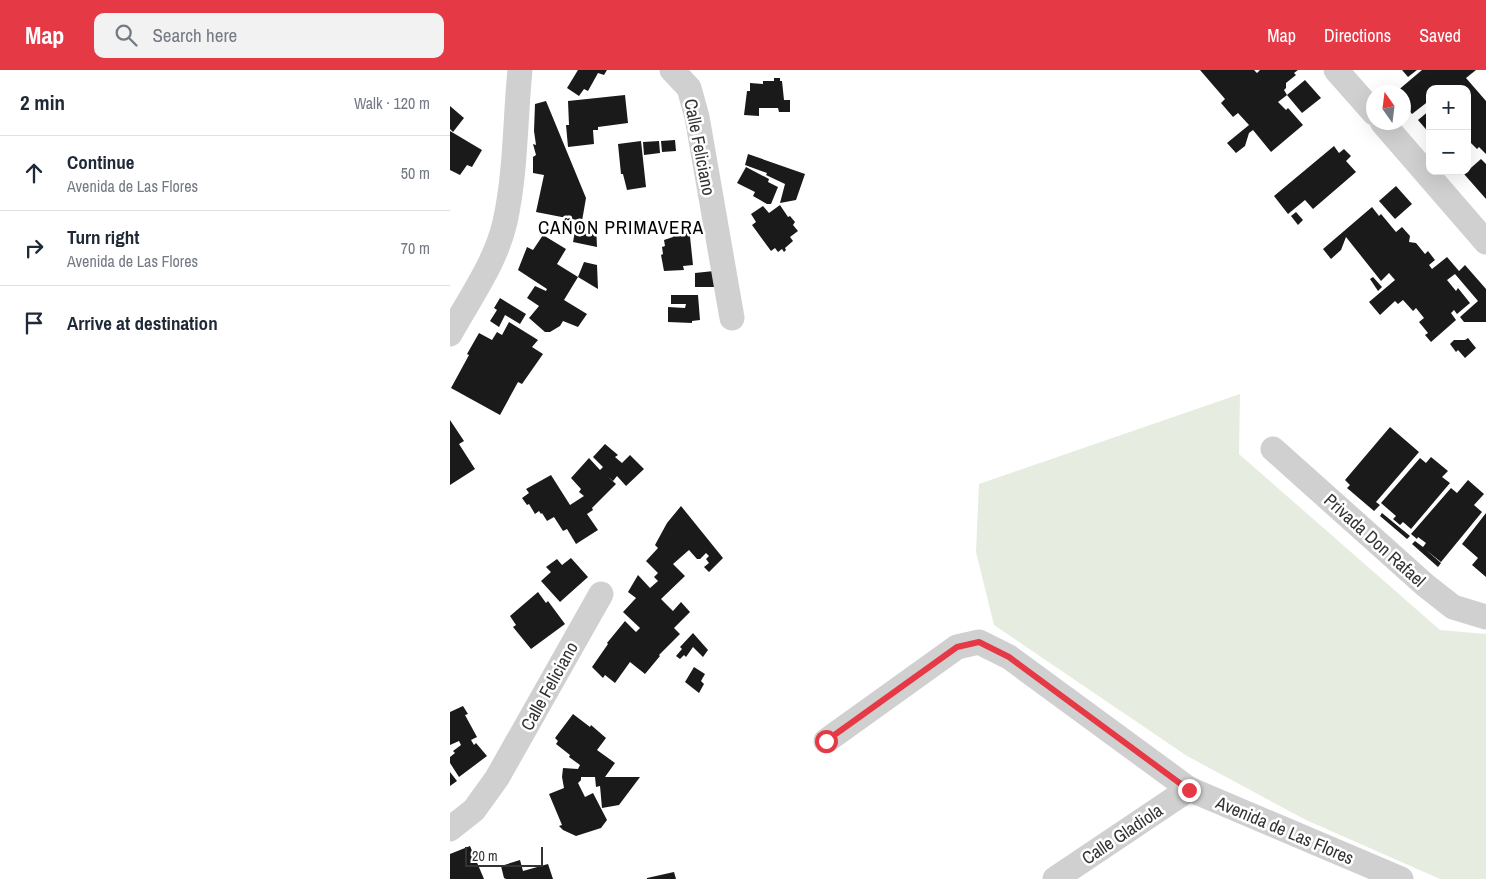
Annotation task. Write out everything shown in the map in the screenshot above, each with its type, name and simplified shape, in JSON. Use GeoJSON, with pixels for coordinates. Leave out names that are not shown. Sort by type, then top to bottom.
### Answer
{"type":"FeatureCollection","features":[{"type":"Feature","properties":{"kind":"street","name":"Calle Feliciano"},"geometry":{"type":"LineString","coordinates":[[672,70],[689,88],[696,117],[732,318]]}},
{"type":"Feature","properties":{"kind":"street"},"geometry":{"type":"LineString","coordinates":[[1336,70],[1366,104]]}},
{"type":"Feature","properties":{"kind":"street"},"geometry":{"type":"LineString","coordinates":[[450,334],[493,257],[505,222],[523,72]]}},
{"type":"Feature","properties":{"kind":"street"},"geometry":{"type":"LineString","coordinates":[[1389,130],[1486,242]]}},
{"type":"Feature","properties":{"kind":"street","name":"Privada Don Rafael"},"geometry":{"type":"LineString","coordinates":[[1273,449],[1426,586],[1453,607],[1486,617]]}},
{"type":"Feature","properties":{"kind":"street","name":"Calle Feliciano"},"geometry":{"type":"LineString","coordinates":[[450,829],[474,810],[497,778],[601,594]]}},
{"type":"Feature","properties":{"kind":"street","name":"Avenida de Las Flores"},"geometry":{"type":"LineString","coordinates":[[826,741],[957,647],[979,642],[1009,657],[1189,790],[1401,879]]}},
{"type":"Feature","properties":{"kind":"street","name":"Calle Gladiola"},"geometry":{"type":"LineString","coordinates":[[1055,879],[1189,790]]}},
{"type":"Feature","properties":{"kind":"shaded area"},"geometry":{"type":"Polygon","coordinates":[[[1240,394],[1239,454],[1440,630],[1486,634],[1486,879],[1440,879],[1306,820],[1187,756],[994,625],[976,552],[979,484],[1240,394]]]}},
{"type":"Feature","properties":{"kind":"building"},"geometry":{"type":"Polygon","coordinates":[[[578,70],[607,70],[604,75],[598,73],[588,91],[584,89],[579,96],[567,88],[578,70]]]}},
{"type":"Feature","properties":{"kind":"building"},"geometry":{"type":"Polygon","coordinates":[[[1200,70],[1254,70],[1257,73],[1260,70],[1298,70],[1294,73],[1296,75],[1286,83],[1284,90],[1287,95],[1278,102],[1286,110],[1288,108],[1303,125],[1271,152],[1253,130],[1249,133],[1245,146],[1236,153],[1227,143],[1249,125],[1238,113],[1233,117],[1221,103],[1225,99],[1200,70]]]}},
{"type":"Feature","properties":{"kind":"building"},"geometry":{"type":"Polygon","coordinates":[[[1402,70],[1417,70],[1408,77],[1402,70]]]}},
{"type":"Feature","properties":{"kind":"building"},"geometry":{"type":"Polygon","coordinates":[[[1422,70],[1476,70],[1466,78],[1486,101],[1486,154],[1479,147],[1477,149],[1471,143],[1471,85],[1426,85],[1426,103],[1412,114],[1411,85],[1404,85],[1422,70]]]}},
{"type":"Feature","properties":{"kind":"building"},"geometry":{"type":"Polygon","coordinates":[[[774,78],[780,78],[780,81],[782,81],[784,100],[790,100],[790,112],[779,112],[778,108],[759,108],[759,116],[744,115],[750,83],[763,84],[763,81],[774,81],[774,78]]]}},
{"type":"Feature","properties":{"kind":"building"},"geometry":{"type":"Polygon","coordinates":[[[1305,80],[1321,98],[1302,113],[1287,95],[1305,80]]]}},
{"type":"Feature","properties":{"kind":"building"},"geometry":{"type":"Polygon","coordinates":[[[625,95],[628,123],[598,127],[598,130],[593,130],[594,144],[568,147],[566,125],[569,125],[568,101],[625,95]]]}},
{"type":"Feature","properties":{"kind":"building"},"geometry":{"type":"Polygon","coordinates":[[[546,101],[586,198],[582,221],[596,224],[597,247],[573,242],[577,220],[536,212],[544,175],[533,173],[533,157],[536,155],[533,144],[536,145],[534,131],[535,104],[546,101]]]}},
{"type":"Feature","properties":{"kind":"building"},"geometry":{"type":"Polygon","coordinates":[[[450,106],[464,118],[453,132],[450,129],[450,106]]]}},
{"type":"Feature","properties":{"kind":"building"},"geometry":{"type":"Polygon","coordinates":[[[1426,113],[1426,129],[1418,120],[1426,113]]]}},
{"type":"Feature","properties":{"kind":"building"},"geometry":{"type":"Polygon","coordinates":[[[450,131],[482,150],[472,167],[467,165],[460,175],[450,170],[450,131]]]}},
{"type":"Feature","properties":{"kind":"building"},"geometry":{"type":"Polygon","coordinates":[[[675,140],[676,151],[662,152],[661,141],[675,140]]]}},
{"type":"Feature","properties":{"kind":"building"},"geometry":{"type":"Polygon","coordinates":[[[641,141],[646,187],[627,190],[623,174],[621,174],[618,144],[641,141]]]}},
{"type":"Feature","properties":{"kind":"building"},"geometry":{"type":"Polygon","coordinates":[[[659,141],[660,153],[644,155],[643,142],[659,141]]]}},
{"type":"Feature","properties":{"kind":"building"},"geometry":{"type":"Polygon","coordinates":[[[1334,146],[1339,153],[1344,149],[1351,156],[1346,161],[1356,172],[1313,209],[1305,200],[1288,214],[1274,196],[1334,146]]]}},
{"type":"Feature","properties":{"kind":"building"},"geometry":{"type":"Polygon","coordinates":[[[748,154],[805,174],[796,200],[780,203],[785,184],[766,175],[767,173],[745,165],[748,154]]]}},
{"type":"Feature","properties":{"kind":"building"},"geometry":{"type":"Polygon","coordinates":[[[1481,159],[1486,164],[1486,199],[1465,175],[1471,175],[1471,168],[1481,159]]]}},
{"type":"Feature","properties":{"kind":"building"},"geometry":{"type":"Polygon","coordinates":[[[746,167],[769,179],[768,182],[778,187],[771,204],[767,204],[753,196],[755,192],[737,183],[746,167]]]}},
{"type":"Feature","properties":{"kind":"building"},"geometry":{"type":"Polygon","coordinates":[[[1396,186],[1412,204],[1395,219],[1379,201],[1396,186]]]}},
{"type":"Feature","properties":{"kind":"building"},"geometry":{"type":"Polygon","coordinates":[[[780,205],[788,217],[790,216],[795,222],[793,225],[798,231],[790,237],[793,241],[785,248],[784,252],[782,249],[778,252],[775,248],[771,251],[752,225],[756,222],[751,214],[763,206],[769,213],[780,205]]]}},
{"type":"Feature","properties":{"kind":"building"},"geometry":{"type":"Polygon","coordinates":[[[1372,207],[1379,216],[1381,214],[1396,232],[1402,227],[1410,236],[1409,242],[1416,243],[1425,254],[1428,251],[1435,260],[1429,265],[1432,269],[1447,257],[1459,271],[1465,265],[1486,289],[1486,322],[1464,322],[1460,317],[1478,301],[1455,274],[1447,280],[1456,291],[1458,288],[1470,303],[1457,314],[1454,310],[1451,313],[1456,320],[1431,342],[1425,335],[1428,333],[1419,322],[1424,318],[1416,308],[1413,311],[1403,300],[1398,304],[1395,301],[1380,315],[1369,302],[1395,280],[1389,273],[1381,281],[1346,237],[1341,250],[1331,259],[1323,249],[1372,207]]]}},
{"type":"Feature","properties":{"kind":"building"},"geometry":{"type":"Polygon","coordinates":[[[1296,212],[1303,220],[1298,225],[1291,216],[1296,212]]]}},
{"type":"Feature","properties":{"kind":"building"},"geometry":{"type":"Polygon","coordinates":[[[689,227],[693,265],[683,266],[684,270],[664,271],[661,255],[663,254],[662,247],[665,246],[664,240],[673,237],[672,230],[689,227]]]}},
{"type":"Feature","properties":{"kind":"building"},"geometry":{"type":"Polygon","coordinates":[[[543,235],[566,249],[557,264],[578,277],[564,300],[587,314],[578,327],[563,321],[560,326],[550,332],[545,332],[529,318],[539,306],[527,298],[535,286],[546,291],[547,289],[518,270],[527,247],[533,250],[543,235]]]}},
{"type":"Feature","properties":{"kind":"building"},"geometry":{"type":"Polygon","coordinates":[[[584,262],[597,265],[598,289],[578,277],[584,262]]]}},
{"type":"Feature","properties":{"kind":"building"},"geometry":{"type":"Polygon","coordinates":[[[714,271],[715,287],[695,287],[695,273],[714,271]]]}},
{"type":"Feature","properties":{"kind":"building"},"geometry":{"type":"Polygon","coordinates":[[[1373,277],[1382,287],[1378,291],[1370,279],[1373,277]]]}},
{"type":"Feature","properties":{"kind":"building"},"geometry":{"type":"Polygon","coordinates":[[[671,295],[698,295],[700,320],[692,321],[692,323],[668,322],[668,307],[685,308],[686,304],[671,304],[671,295]]]}},
{"type":"Feature","properties":{"kind":"building"},"geometry":{"type":"Polygon","coordinates":[[[500,298],[526,314],[520,324],[505,315],[499,327],[490,321],[497,310],[494,308],[500,298]]]}},
{"type":"Feature","properties":{"kind":"building"},"geometry":{"type":"Polygon","coordinates":[[[509,322],[538,340],[532,347],[543,354],[522,384],[518,382],[500,415],[451,388],[479,333],[492,340],[497,332],[502,335],[509,322]]]}},
{"type":"Feature","properties":{"kind":"building"},"geometry":{"type":"Polygon","coordinates":[[[1468,338],[1476,348],[1465,358],[1458,350],[1456,352],[1450,344],[1454,340],[1465,340],[1468,338]]]}},
{"type":"Feature","properties":{"kind":"building"},"geometry":{"type":"Polygon","coordinates":[[[450,420],[464,441],[459,444],[475,469],[450,485],[450,420]]]}},
{"type":"Feature","properties":{"kind":"building"},"geometry":{"type":"Polygon","coordinates":[[[1390,427],[1419,452],[1376,502],[1380,505],[1374,511],[1347,488],[1350,485],[1345,480],[1390,427]]]}},
{"type":"Feature","properties":{"kind":"building"},"geometry":{"type":"Polygon","coordinates":[[[605,444],[618,455],[615,457],[622,463],[630,455],[644,469],[626,486],[617,476],[613,481],[607,476],[616,484],[592,508],[593,510],[587,514],[598,530],[576,544],[567,529],[563,531],[554,517],[547,521],[539,511],[535,514],[529,504],[527,505],[522,498],[529,493],[526,489],[551,475],[570,505],[584,496],[579,492],[581,489],[571,478],[589,458],[600,470],[603,467],[593,457],[605,444]]]}},
{"type":"Feature","properties":{"kind":"building"},"geometry":{"type":"Polygon","coordinates":[[[1431,457],[1448,471],[1442,477],[1450,483],[1411,529],[1403,522],[1400,525],[1393,519],[1396,516],[1381,503],[1420,458],[1426,463],[1431,457]]]}},
{"type":"Feature","properties":{"kind":"building"},"geometry":{"type":"Polygon","coordinates":[[[1468,480],[1484,494],[1474,505],[1482,512],[1441,562],[1426,550],[1441,563],[1438,567],[1412,544],[1415,541],[1423,547],[1426,543],[1411,534],[1451,488],[1457,493],[1468,480]]]}},
{"type":"Feature","properties":{"kind":"building"},"geometry":{"type":"Polygon","coordinates":[[[681,506],[723,558],[709,572],[704,567],[709,563],[706,559],[709,556],[706,553],[700,559],[697,559],[689,550],[673,564],[685,576],[661,599],[673,611],[681,602],[690,612],[674,628],[680,634],[659,655],[645,674],[630,662],[615,683],[605,675],[603,678],[592,667],[607,643],[625,621],[636,632],[640,628],[623,612],[636,598],[628,592],[638,575],[650,588],[658,581],[654,577],[658,573],[646,561],[658,548],[655,545],[667,523],[681,506]]]}},
{"type":"Feature","properties":{"kind":"building"},"geometry":{"type":"Polygon","coordinates":[[[1382,513],[1410,536],[1407,539],[1380,516],[1382,513]]]}},
{"type":"Feature","properties":{"kind":"building"},"geometry":{"type":"Polygon","coordinates":[[[1486,513],[1486,577],[1472,565],[1478,558],[1462,544],[1486,513]]]}},
{"type":"Feature","properties":{"kind":"building"},"geometry":{"type":"Polygon","coordinates":[[[571,558],[588,577],[560,602],[541,581],[551,572],[546,567],[557,559],[562,565],[571,558]]]}},
{"type":"Feature","properties":{"kind":"building"},"geometry":{"type":"Polygon","coordinates":[[[538,592],[546,603],[548,601],[565,624],[531,649],[513,627],[516,625],[510,616],[538,592]]]}},
{"type":"Feature","properties":{"kind":"building"},"geometry":{"type":"Polygon","coordinates":[[[693,633],[708,650],[703,657],[693,647],[686,657],[684,655],[680,659],[676,656],[682,649],[680,647],[693,633]]]}},
{"type":"Feature","properties":{"kind":"building"},"geometry":{"type":"Polygon","coordinates":[[[694,667],[705,674],[701,681],[704,684],[699,693],[685,682],[694,667]]]}},
{"type":"Feature","properties":{"kind":"building"},"geometry":{"type":"Polygon","coordinates":[[[463,706],[468,714],[465,715],[477,737],[471,740],[487,756],[459,777],[450,763],[450,757],[455,753],[453,751],[461,745],[459,741],[450,745],[450,712],[463,706]]]}},
{"type":"Feature","properties":{"kind":"building"},"geometry":{"type":"Polygon","coordinates":[[[573,714],[590,727],[591,725],[606,738],[597,750],[615,763],[605,777],[640,777],[619,805],[602,808],[600,786],[596,787],[595,777],[581,777],[578,783],[585,797],[593,793],[607,820],[601,828],[576,836],[559,826],[562,825],[549,794],[564,788],[563,768],[578,769],[580,765],[556,744],[558,741],[555,738],[573,714]]]}},
{"type":"Feature","properties":{"kind":"building"},"geometry":{"type":"Polygon","coordinates":[[[450,772],[457,781],[450,786],[450,772]]]}},
{"type":"Feature","properties":{"kind":"building"},"geometry":{"type":"Polygon","coordinates":[[[470,846],[484,879],[450,879],[450,854],[470,846]]]}},
{"type":"Feature","properties":{"kind":"building"},"geometry":{"type":"Polygon","coordinates":[[[520,860],[523,871],[548,864],[553,879],[504,878],[501,866],[520,860]]]}},
{"type":"Feature","properties":{"kind":"building"},"geometry":{"type":"Polygon","coordinates":[[[674,872],[676,879],[647,879],[647,878],[674,872]]]}},
{"type":"Feature","properties":{"kind":"district","name":"CAÑON PRIMAVERA"},"geometry":{"type":"Point","coordinates":[621,227]}},
{"type":"Feature","properties":{"kind":"route"},"geometry":{"type":"LineString","coordinates":[[826,741],[957,647],[979,642],[1009,657],[1189,790]]}}]}
